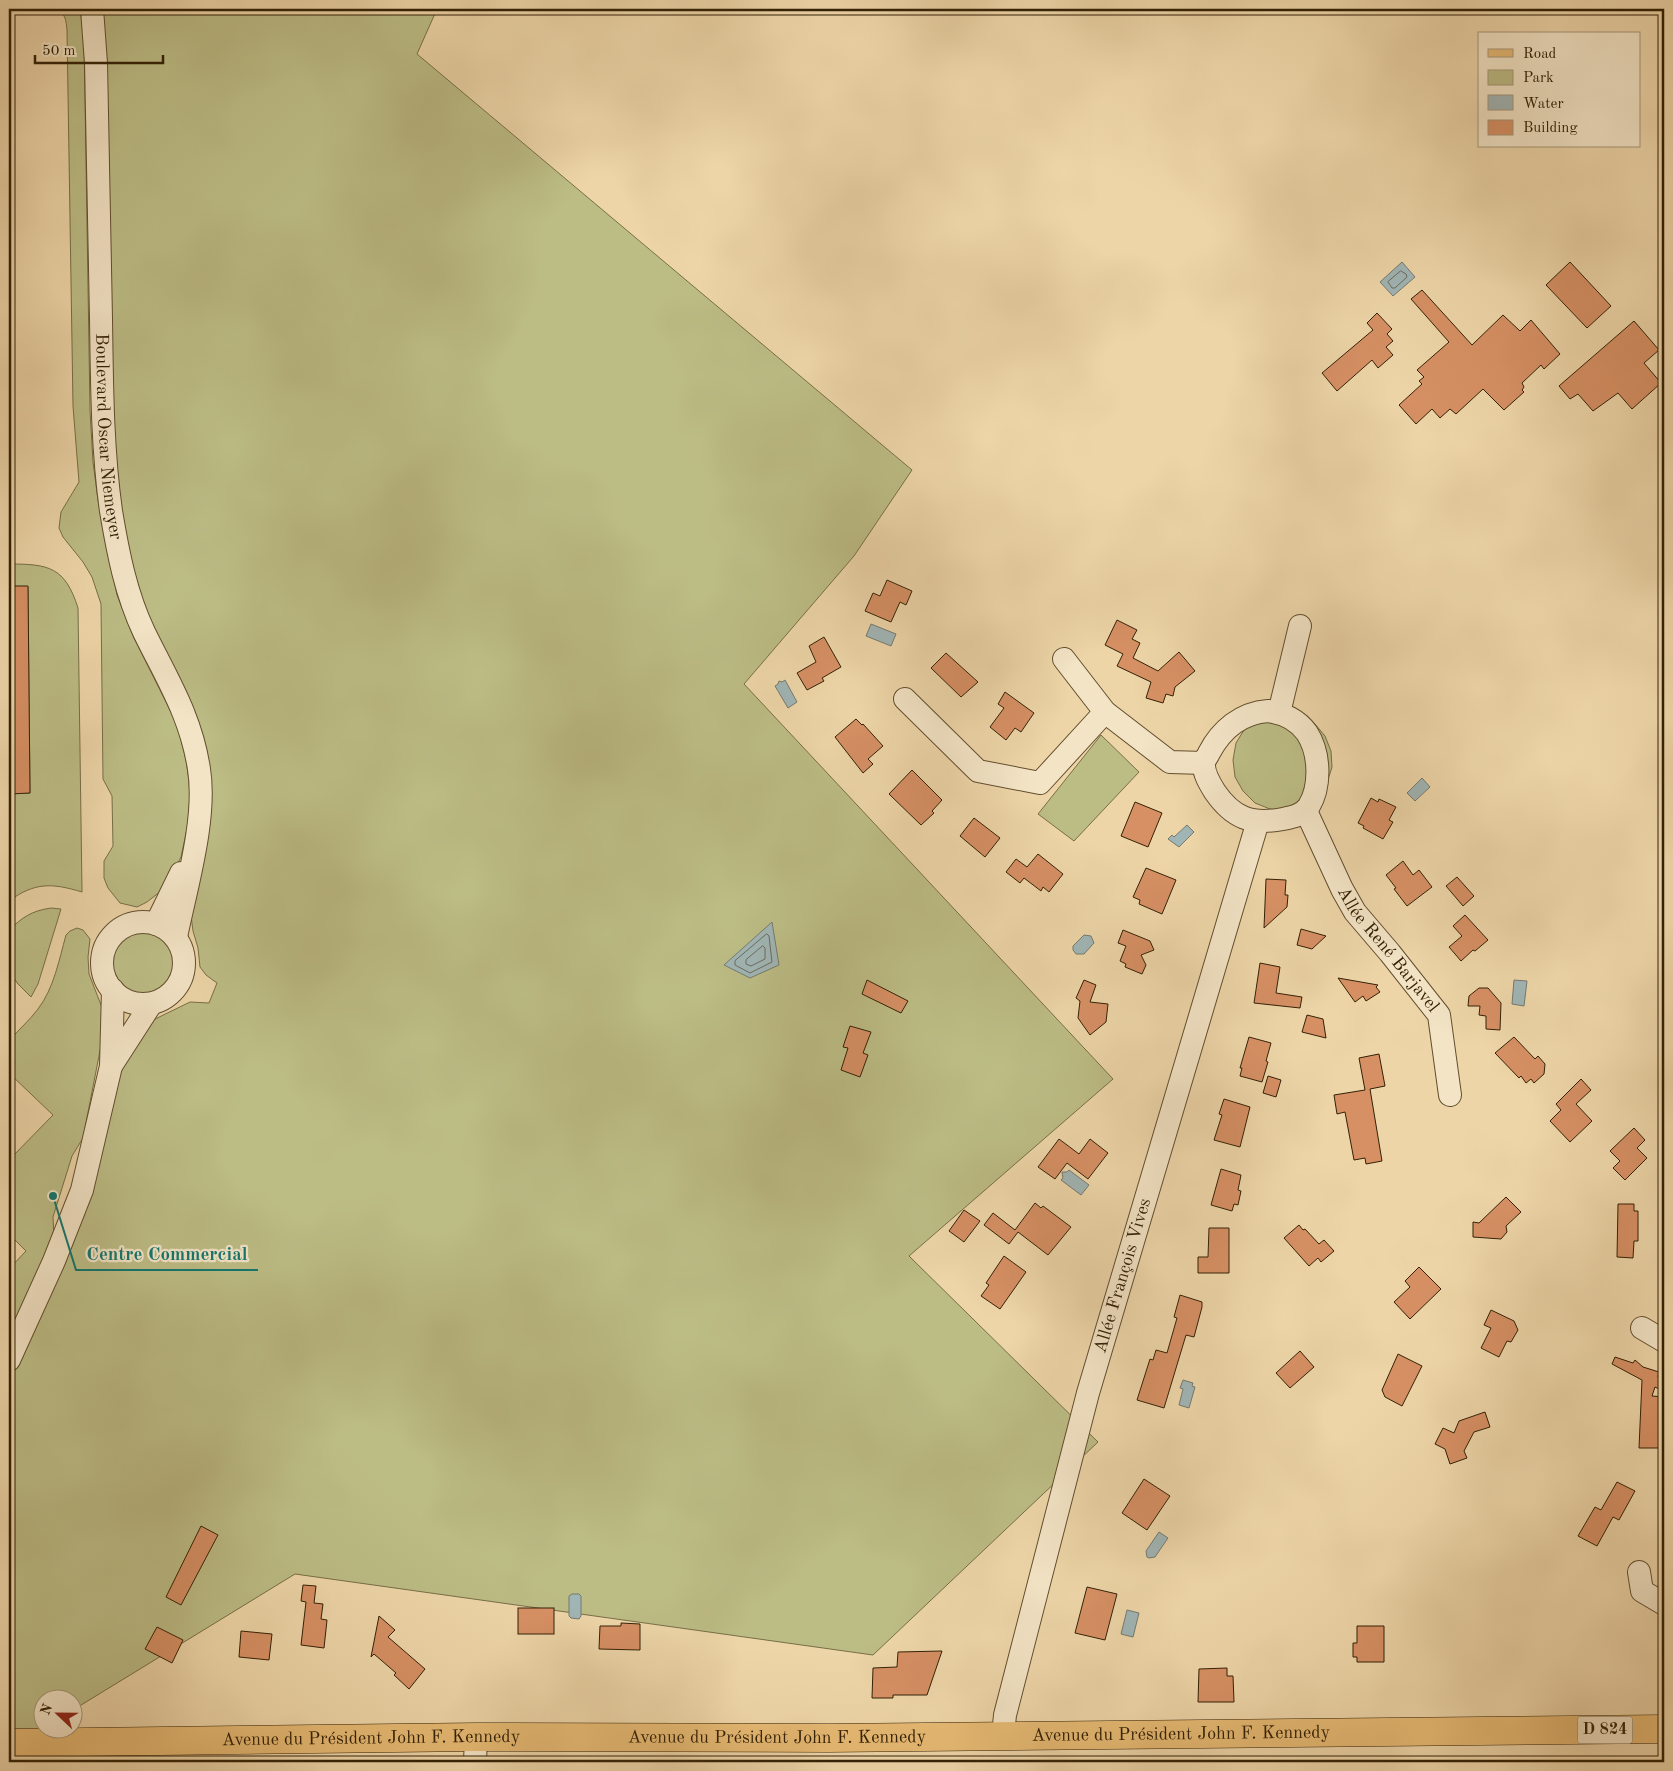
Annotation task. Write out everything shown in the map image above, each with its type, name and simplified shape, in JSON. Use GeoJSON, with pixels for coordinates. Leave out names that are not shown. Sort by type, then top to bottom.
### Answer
{"type":"FeatureCollection","features":[{"type":"Feature","properties":{"kind":"main road","name":"Avenue du Président John F. Kennedy"},"geometry":{"type":"LineString","coordinates":[[9,1743],[475,1750],[828,1738],[1664,1729]]}},
{"type":"Feature","properties":{"kind":"street","name":"Boulevard Oscar Niemeyer"},"geometry":{"type":"LineString","coordinates":[[92,9],[96,63],[103,440],[111,509],[118,551],[129,596],[144,632],[174,689],[190,730],[200,770],[200,808],[176,937]]}},
{"type":"Feature","properties":{"kind":"street"},"geometry":{"type":"LineString","coordinates":[[1279,713],[1300,626]]}},
{"type":"Feature","properties":{"kind":"street"},"geometry":{"type":"LineString","coordinates":[[1064,659],[1105,712],[1170,762],[1204,763]]}},
{"type":"Feature","properties":{"kind":"street"},"geometry":{"type":"LineString","coordinates":[[905,699],[978,771],[1040,783],[1105,712]]}},
{"type":"Feature","properties":{"kind":"street"},"geometry":{"type":"LineString","coordinates":[[1257,712],[1279,713],[1294,720],[1306,733],[1312,746],[1316,762],[1317,779],[1314,796],[1306,811],[1294,816],[1269,822],[1236,816],[1222,803],[1208,783],[1204,763],[1214,742],[1228,727],[1244,717],[1257,712]]}},
{"type":"Feature","properties":{"kind":"street","name":"Allée René Barjavel"},"geometry":{"type":"LineString","coordinates":[[1306,811],[1342,889],[1355,912],[1439,1015],[1450,1095]]}},
{"type":"Feature","properties":{"kind":"street","name":"Allée François Vives"},"geometry":{"type":"LineString","coordinates":[[1003,1735],[1005,1715],[1088,1392],[1258,821]]}},
{"type":"Feature","properties":{"kind":"street","name":"Boulevard Oscar Niemeyer"},"geometry":{"type":"LineString","coordinates":[[156,924],[194,848]]}},
{"type":"Feature","properties":{"kind":"street"},"geometry":{"type":"LineString","coordinates":[[146,922],[167,929],[176,937],[183,950],[185,964],[182,978],[175,990],[164,999],[151,1004],[137,1004],[124,999],[113,990],[106,980],[102,966],[104,953],[109,941],[117,931],[126,926],[146,922]]}},
{"type":"Feature","properties":{"kind":"street"},"geometry":{"type":"LineString","coordinates":[[9,1360],[54,1261],[82,1190],[111,1066],[113,990]]}},
{"type":"Feature","properties":{"kind":"street"},"geometry":{"type":"LineString","coordinates":[[111,1066],[151,1004]]}},
{"type":"Feature","properties":{"kind":"street"},"geometry":{"type":"LineString","coordinates":[[1642,1328],[1664,1341]]}},
{"type":"Feature","properties":{"kind":"street"},"geometry":{"type":"LineString","coordinates":[[1639,1572],[1642,1591],[1664,1604]]}},
{"type":"Feature","properties":{"kind":"green space"},"geometry":{"type":"Polygon","coordinates":[[[57,9],[80,9],[84,35],[90,411],[93,462],[98,500],[117,595],[133,636],[177,724],[189,781],[188,824],[181,857],[161,891],[137,907],[120,903],[108,888],[104,878],[104,861],[113,846],[112,796],[103,779],[101,604],[92,577],[83,562],[63,537],[59,528],[61,512],[79,482],[73,406],[67,30],[64,16],[57,9]]]}},
{"type":"Feature","properties":{"kind":"green space"},"geometry":{"type":"Polygon","coordinates":[[[98,9],[437,9],[417,54],[912,470],[854,556],[744,684],[1113,1079],[909,1256],[1098,1442],[873,1655],[295,1574],[82,1704],[82,1688],[32,1688],[32,1734],[29,1736],[9,1736],[9,1377],[24,1349],[120,1066],[149,1022],[190,1002],[209,1003],[217,983],[206,975],[200,967],[190,908],[206,786],[135,591],[112,467],[98,9]]]}},
{"type":"Feature","properties":{"kind":"green space"},"geometry":{"type":"Polygon","coordinates":[[[9,564],[35,565],[54,571],[67,584],[78,608],[82,892],[62,887],[44,886],[27,890],[9,901],[9,794],[30,793],[28,587],[9,586],[9,564]]]}},
{"type":"Feature","properties":{"kind":"green space"},"geometry":{"type":"Polygon","coordinates":[[[1302,715],[1315,724],[1325,736],[1331,751],[1332,767],[1327,783],[1287,811],[1270,809],[1255,803],[1243,791],[1235,777],[1233,760],[1236,743],[1244,730],[1256,719],[1302,715]]]}},
{"type":"Feature","properties":{"kind":"green space"},"geometry":{"type":"Polygon","coordinates":[[[1101,735],[1139,772],[1074,841],[1038,814],[1101,735]]]}},
{"type":"Feature","properties":{"kind":"green space"},"geometry":{"type":"Polygon","coordinates":[[[51,908],[61,909],[38,984],[31,997],[18,984],[9,971],[9,930],[28,915],[51,908]]]}},
{"type":"Feature","properties":{"kind":"green space"},"geometry":{"type":"Polygon","coordinates":[[[77,928],[83,930],[90,939],[89,974],[103,1010],[105,1025],[83,1138],[72,1156],[53,1217],[54,1237],[9,1338],[9,1288],[11,1285],[9,1282],[9,1269],[26,1251],[9,1234],[9,1160],[53,1115],[9,1073],[9,1041],[44,1001],[55,974],[66,935],[77,928]]]}},
{"type":"Feature","properties":{"kind":"green space"},"geometry":{"type":"Polygon","coordinates":[[[137,930],[149,930],[166,939],[173,950],[175,962],[173,974],[166,985],[149,994],[137,994],[125,989],[116,980],[111,968],[111,956],[116,944],[125,935],[137,930]]]}},
{"type":"Feature","properties":{"kind":"water"},"geometry":{"type":"Polygon","coordinates":[[[1402,262],[1415,277],[1393,296],[1380,282],[1402,262]]]}},
{"type":"Feature","properties":{"kind":"water"},"geometry":{"type":"Polygon","coordinates":[[[871,624],[896,634],[891,646],[866,636],[871,624]]]}},
{"type":"Feature","properties":{"kind":"water"},"geometry":{"type":"Polygon","coordinates":[[[785,680],[797,702],[788,708],[775,686],[779,681],[785,680]]]}},
{"type":"Feature","properties":{"kind":"water"},"geometry":{"type":"Polygon","coordinates":[[[1422,778],[1430,787],[1415,801],[1407,793],[1422,778]]]}},
{"type":"Feature","properties":{"kind":"water"},"geometry":{"type":"Polygon","coordinates":[[[1187,825],[1194,832],[1179,847],[1168,839],[1172,835],[1174,837],[1187,825]]]}},
{"type":"Feature","properties":{"kind":"water"},"geometry":{"type":"Polygon","coordinates":[[[772,922],[779,965],[750,978],[724,965],[772,922]]]}},
{"type":"Feature","properties":{"kind":"water"},"geometry":{"type":"Polygon","coordinates":[[[1084,935],[1091,936],[1094,943],[1084,954],[1076,954],[1073,946],[1084,935]]]}},
{"type":"Feature","properties":{"kind":"water"},"geometry":{"type":"Polygon","coordinates":[[[1514,980],[1527,981],[1524,1006],[1512,1004],[1514,980]]]}},
{"type":"Feature","properties":{"kind":"water"},"geometry":{"type":"Polygon","coordinates":[[[1069,1170],[1089,1185],[1081,1195],[1061,1180],[1063,1178],[1062,1172],[1069,1170]]]}},
{"type":"Feature","properties":{"kind":"water"},"geometry":{"type":"Polygon","coordinates":[[[1183,1380],[1193,1383],[1192,1386],[1195,1387],[1189,1408],[1179,1405],[1183,1389],[1180,1388],[1183,1380]]]}},
{"type":"Feature","properties":{"kind":"water"},"geometry":{"type":"Polygon","coordinates":[[[1159,1532],[1168,1538],[1155,1557],[1149,1558],[1146,1551],[1159,1532]]]}},
{"type":"Feature","properties":{"kind":"water"},"geometry":{"type":"Polygon","coordinates":[[[579,1594],[581,1596],[581,1616],[579,1619],[569,1616],[569,1596],[579,1594]]]}},
{"type":"Feature","properties":{"kind":"water"},"geometry":{"type":"Polygon","coordinates":[[[1127,1610],[1139,1613],[1133,1637],[1121,1634],[1127,1610]]]}},
{"type":"Feature","properties":{"kind":"building"},"geometry":{"type":"Polygon","coordinates":[[[1570,262],[1611,306],[1587,328],[1546,285],[1570,262]]]}},
{"type":"Feature","properties":{"kind":"building"},"geometry":{"type":"Polygon","coordinates":[[[1422,290],[1472,345],[1503,315],[1520,331],[1531,320],[1560,354],[1544,369],[1541,365],[1522,383],[1524,387],[1522,390],[1524,392],[1504,410],[1483,389],[1456,414],[1450,409],[1440,418],[1432,409],[1416,424],[1399,405],[1422,384],[1419,381],[1424,377],[1417,370],[1449,342],[1411,299],[1422,290]]]}},
{"type":"Feature","properties":{"kind":"building"},"geometry":{"type":"Polygon","coordinates":[[[1377,313],[1392,329],[1387,334],[1393,341],[1386,347],[1393,355],[1378,368],[1372,360],[1337,391],[1322,373],[1373,330],[1367,323],[1377,313]]]}},
{"type":"Feature","properties":{"kind":"building"},"geometry":{"type":"Polygon","coordinates":[[[1634,321],[1659,350],[1644,363],[1661,383],[1632,409],[1618,393],[1593,411],[1578,394],[1570,399],[1559,386],[1634,321]]]}},
{"type":"Feature","properties":{"kind":"building"},"geometry":{"type":"Polygon","coordinates":[[[887,580],[912,591],[906,605],[900,602],[891,622],[865,611],[873,593],[880,596],[887,580]]]}},
{"type":"Feature","properties":{"kind":"building"},"geometry":{"type":"Polygon","coordinates":[[[9,586],[28,586],[30,793],[9,794],[9,586]]]}},
{"type":"Feature","properties":{"kind":"building"},"geometry":{"type":"Polygon","coordinates":[[[1117,620],[1137,630],[1132,639],[1140,643],[1133,658],[1158,671],[1179,652],[1195,671],[1175,687],[1173,696],[1166,694],[1163,703],[1146,698],[1151,682],[1117,666],[1123,654],[1105,645],[1117,620]]]}},
{"type":"Feature","properties":{"kind":"building"},"geometry":{"type":"Polygon","coordinates":[[[824,637],[841,667],[822,678],[824,681],[807,690],[797,673],[816,662],[809,646],[824,637]]]}},
{"type":"Feature","properties":{"kind":"building"},"geometry":{"type":"Polygon","coordinates":[[[946,653],[978,682],[961,697],[931,668],[946,653]]]}},
{"type":"Feature","properties":{"kind":"building"},"geometry":{"type":"Polygon","coordinates":[[[1005,692],[1034,713],[1021,732],[1015,728],[1006,740],[990,727],[1004,708],[998,704],[1005,692]]]}},
{"type":"Feature","properties":{"kind":"building"},"geometry":{"type":"Polygon","coordinates":[[[856,719],[883,746],[868,759],[873,764],[863,773],[835,737],[856,719]]]}},
{"type":"Feature","properties":{"kind":"building"},"geometry":{"type":"Polygon","coordinates":[[[912,770],[942,800],[932,811],[934,813],[921,825],[889,794],[912,770]]]}},
{"type":"Feature","properties":{"kind":"building"},"geometry":{"type":"Polygon","coordinates":[[[1371,798],[1378,802],[1379,799],[1396,807],[1389,820],[1393,822],[1383,839],[1363,828],[1364,826],[1358,823],[1371,798]]]}},
{"type":"Feature","properties":{"kind":"building"},"geometry":{"type":"Polygon","coordinates":[[[1135,802],[1162,813],[1148,847],[1121,836],[1135,802]]]}},
{"type":"Feature","properties":{"kind":"building"},"geometry":{"type":"Polygon","coordinates":[[[974,818],[1000,838],[985,857],[960,836],[974,818]]]}},
{"type":"Feature","properties":{"kind":"building"},"geometry":{"type":"Polygon","coordinates":[[[1038,854],[1063,874],[1049,892],[1043,887],[1041,891],[1024,878],[1020,883],[1006,872],[1016,859],[1027,867],[1038,854]]]}},
{"type":"Feature","properties":{"kind":"building"},"geometry":{"type":"Polygon","coordinates":[[[1403,861],[1413,875],[1419,870],[1432,887],[1407,906],[1386,875],[1403,861]]]}},
{"type":"Feature","properties":{"kind":"building"},"geometry":{"type":"Polygon","coordinates":[[[1146,868],[1176,880],[1162,914],[1139,904],[1140,900],[1133,897],[1146,868]]]}},
{"type":"Feature","properties":{"kind":"building"},"geometry":{"type":"Polygon","coordinates":[[[1457,877],[1474,896],[1463,906],[1446,886],[1457,877]]]}},
{"type":"Feature","properties":{"kind":"building"},"geometry":{"type":"Polygon","coordinates":[[[1266,879],[1286,880],[1285,895],[1288,895],[1287,907],[1264,928],[1266,879]]]}},
{"type":"Feature","properties":{"kind":"building"},"geometry":{"type":"Polygon","coordinates":[[[1465,915],[1488,940],[1461,961],[1449,947],[1462,936],[1453,926],[1465,915]]]}},
{"type":"Feature","properties":{"kind":"building"},"geometry":{"type":"Polygon","coordinates":[[[1301,929],[1326,936],[1312,949],[1297,945],[1301,929]]]}},
{"type":"Feature","properties":{"kind":"building"},"geometry":{"type":"Polygon","coordinates":[[[1123,930],[1150,941],[1154,950],[1141,955],[1146,965],[1142,974],[1125,967],[1126,964],[1120,961],[1126,946],[1118,943],[1123,930]]]}},
{"type":"Feature","properties":{"kind":"building"},"geometry":{"type":"Polygon","coordinates":[[[1260,963],[1280,967],[1276,993],[1302,997],[1300,1008],[1254,1003],[1260,963]]]}},
{"type":"Feature","properties":{"kind":"building"},"geometry":{"type":"Polygon","coordinates":[[[1338,978],[1378,985],[1376,987],[1380,992],[1366,1001],[1363,996],[1355,1002],[1338,978]]]}},
{"type":"Feature","properties":{"kind":"building"},"geometry":{"type":"Polygon","coordinates":[[[867,980],[908,1001],[901,1013],[862,994],[867,980]]]}},
{"type":"Feature","properties":{"kind":"building"},"geometry":{"type":"Polygon","coordinates":[[[1084,980],[1096,985],[1090,1002],[1108,1004],[1106,1022],[1090,1035],[1078,1018],[1080,1001],[1076,998],[1084,980]]]}},
{"type":"Feature","properties":{"kind":"building"},"geometry":{"type":"Polygon","coordinates":[[[1479,988],[1488,988],[1501,1003],[1500,1030],[1486,1029],[1486,1016],[1479,1015],[1480,1006],[1468,1006],[1469,996],[1479,988]]]}},
{"type":"Feature","properties":{"kind":"building"},"geometry":{"type":"Polygon","coordinates":[[[1307,1015],[1323,1019],[1326,1038],[1302,1032],[1307,1015]]]}},
{"type":"Feature","properties":{"kind":"building"},"geometry":{"type":"Polygon","coordinates":[[[850,1026],[871,1032],[863,1053],[868,1055],[860,1077],[841,1070],[848,1048],[843,1047],[850,1026]]]}},
{"type":"Feature","properties":{"kind":"building"},"geometry":{"type":"Polygon","coordinates":[[[1249,1037],[1271,1043],[1262,1082],[1240,1076],[1242,1068],[1240,1068],[1249,1037]]]}},
{"type":"Feature","properties":{"kind":"building"},"geometry":{"type":"Polygon","coordinates":[[[1514,1037],[1535,1059],[1538,1056],[1545,1064],[1544,1074],[1534,1083],[1531,1079],[1526,1083],[1521,1076],[1519,1078],[1495,1053],[1514,1037]]]}},
{"type":"Feature","properties":{"kind":"building"},"geometry":{"type":"Polygon","coordinates":[[[1379,1054],[1385,1086],[1370,1089],[1382,1161],[1366,1164],[1365,1158],[1354,1160],[1345,1112],[1337,1114],[1334,1095],[1365,1090],[1359,1058],[1379,1054]]]}},
{"type":"Feature","properties":{"kind":"building"},"geometry":{"type":"Polygon","coordinates":[[[1268,1076],[1281,1080],[1276,1097],[1263,1093],[1268,1076]]]}},
{"type":"Feature","properties":{"kind":"building"},"geometry":{"type":"Polygon","coordinates":[[[1581,1079],[1591,1090],[1576,1104],[1592,1121],[1570,1142],[1550,1121],[1561,1110],[1556,1104],[1581,1079]]]}},
{"type":"Feature","properties":{"kind":"building"},"geometry":{"type":"Polygon","coordinates":[[[1224,1099],[1250,1107],[1240,1147],[1214,1140],[1222,1115],[1219,1114],[1224,1099]]]}},
{"type":"Feature","properties":{"kind":"building"},"geometry":{"type":"Polygon","coordinates":[[[1634,1128],[1645,1140],[1637,1148],[1647,1158],[1625,1180],[1613,1168],[1620,1161],[1610,1151],[1634,1128]]]}},
{"type":"Feature","properties":{"kind":"building"},"geometry":{"type":"Polygon","coordinates":[[[1059,1139],[1079,1154],[1090,1139],[1108,1153],[1088,1179],[1067,1163],[1055,1179],[1038,1167],[1059,1139]]]}},
{"type":"Feature","properties":{"kind":"building"},"geometry":{"type":"Polygon","coordinates":[[[1221,1169],[1241,1175],[1238,1190],[1241,1191],[1238,1205],[1234,1204],[1232,1211],[1211,1205],[1221,1169]]]}},
{"type":"Feature","properties":{"kind":"building"},"geometry":{"type":"Polygon","coordinates":[[[1506,1197],[1521,1212],[1506,1226],[1507,1232],[1501,1239],[1473,1237],[1473,1222],[1479,1223],[1506,1197]]]}},
{"type":"Feature","properties":{"kind":"building"},"geometry":{"type":"Polygon","coordinates":[[[1035,1203],[1041,1208],[1043,1206],[1071,1227],[1048,1255],[1018,1232],[1009,1244],[984,1225],[993,1213],[1015,1230],[1035,1203]]]}},
{"type":"Feature","properties":{"kind":"building"},"geometry":{"type":"Polygon","coordinates":[[[1618,1204],[1634,1204],[1634,1211],[1638,1211],[1638,1241],[1634,1241],[1633,1258],[1617,1257],[1618,1204]]]}},
{"type":"Feature","properties":{"kind":"building"},"geometry":{"type":"Polygon","coordinates":[[[964,1210],[980,1221],[964,1242],[949,1231],[964,1210]]]}},
{"type":"Feature","properties":{"kind":"building"},"geometry":{"type":"Polygon","coordinates":[[[1299,1225],[1319,1244],[1324,1240],[1334,1251],[1321,1262],[1318,1258],[1309,1266],[1284,1238],[1299,1225]]]}},
{"type":"Feature","properties":{"kind":"building"},"geometry":{"type":"Polygon","coordinates":[[[1209,1228],[1229,1228],[1229,1273],[1198,1273],[1198,1257],[1208,1257],[1209,1228]]]}},
{"type":"Feature","properties":{"kind":"building"},"geometry":{"type":"Polygon","coordinates":[[[1004,1256],[1026,1272],[1000,1309],[981,1296],[989,1285],[986,1283],[1004,1256]]]}},
{"type":"Feature","properties":{"kind":"building"},"geometry":{"type":"Polygon","coordinates":[[[1419,1267],[1441,1289],[1410,1319],[1394,1302],[1410,1287],[1405,1281],[1419,1267]]]}},
{"type":"Feature","properties":{"kind":"building"},"geometry":{"type":"Polygon","coordinates":[[[1180,1295],[1202,1302],[1202,1307],[1194,1337],[1186,1335],[1164,1408],[1137,1400],[1150,1359],[1153,1360],[1156,1350],[1167,1353],[1177,1318],[1174,1317],[1180,1295]]]}},
{"type":"Feature","properties":{"kind":"building"},"geometry":{"type":"Polygon","coordinates":[[[1491,1310],[1514,1321],[1518,1330],[1511,1342],[1507,1341],[1499,1357],[1481,1348],[1491,1328],[1484,1325],[1491,1310]]]}},
{"type":"Feature","properties":{"kind":"building"},"geometry":{"type":"Polygon","coordinates":[[[1300,1351],[1314,1367],[1290,1388],[1276,1373],[1300,1351]]]}},
{"type":"Feature","properties":{"kind":"building"},"geometry":{"type":"Polygon","coordinates":[[[1398,1354],[1422,1366],[1402,1406],[1385,1397],[1382,1390],[1398,1354]]]}},
{"type":"Feature","properties":{"kind":"building"},"geometry":{"type":"Polygon","coordinates":[[[1615,1357],[1633,1363],[1635,1360],[1643,1367],[1659,1372],[1658,1377],[1664,1382],[1664,1389],[1663,1391],[1655,1387],[1652,1396],[1664,1397],[1664,1448],[1639,1448],[1642,1380],[1612,1364],[1615,1357]]]}},
{"type":"Feature","properties":{"kind":"building"},"geometry":{"type":"Polygon","coordinates":[[[1485,1412],[1490,1427],[1474,1432],[1464,1451],[1467,1458],[1450,1464],[1445,1449],[1435,1444],[1443,1428],[1454,1433],[1459,1421],[1485,1412]]]}},
{"type":"Feature","properties":{"kind":"building"},"geometry":{"type":"Polygon","coordinates":[[[1144,1479],[1170,1496],[1147,1530],[1122,1513],[1144,1479]]]}},
{"type":"Feature","properties":{"kind":"building"},"geometry":{"type":"Polygon","coordinates":[[[1617,1482],[1635,1491],[1619,1520],[1613,1517],[1597,1546],[1578,1536],[1595,1507],[1601,1510],[1617,1482]]]}},
{"type":"Feature","properties":{"kind":"building"},"geometry":{"type":"Polygon","coordinates":[[[201,1526],[218,1535],[181,1605],[166,1597],[201,1526]]]}},
{"type":"Feature","properties":{"kind":"building"},"geometry":{"type":"Polygon","coordinates":[[[303,1585],[316,1586],[314,1603],[323,1604],[321,1619],[327,1620],[324,1648],[301,1645],[306,1602],[301,1601],[303,1585]]]}},
{"type":"Feature","properties":{"kind":"building"},"geometry":{"type":"Polygon","coordinates":[[[1087,1587],[1117,1594],[1105,1640],[1075,1633],[1087,1587]]]}},
{"type":"Feature","properties":{"kind":"building"},"geometry":{"type":"Polygon","coordinates":[[[518,1608],[554,1608],[554,1634],[518,1634],[518,1608]]]}},
{"type":"Feature","properties":{"kind":"building"},"geometry":{"type":"Polygon","coordinates":[[[379,1616],[395,1630],[388,1637],[425,1669],[409,1689],[394,1675],[396,1673],[374,1654],[371,1657],[379,1616]]]}},
{"type":"Feature","properties":{"kind":"building"},"geometry":{"type":"Polygon","coordinates":[[[621,1623],[640,1624],[640,1650],[599,1649],[600,1626],[621,1626],[621,1623]]]}},
{"type":"Feature","properties":{"kind":"building"},"geometry":{"type":"Polygon","coordinates":[[[1357,1626],[1384,1626],[1384,1662],[1357,1662],[1357,1657],[1353,1657],[1353,1643],[1357,1643],[1357,1626]]]}},
{"type":"Feature","properties":{"kind":"building"},"geometry":{"type":"Polygon","coordinates":[[[157,1627],[183,1640],[172,1663],[145,1649],[157,1627]]]}},
{"type":"Feature","properties":{"kind":"building"},"geometry":{"type":"Polygon","coordinates":[[[241,1631],[272,1634],[269,1660],[239,1657],[241,1631]]]}},
{"type":"Feature","properties":{"kind":"building"},"geometry":{"type":"Polygon","coordinates":[[[942,1651],[927,1695],[893,1695],[893,1698],[872,1698],[873,1668],[897,1667],[898,1652],[942,1651]]]}},
{"type":"Feature","properties":{"kind":"building"},"geometry":{"type":"Polygon","coordinates":[[[1227,1668],[1227,1676],[1233,1676],[1234,1702],[1198,1702],[1199,1669],[1227,1668]]]}},
{"type":"Feature","properties":{"kind":"place","name":"Centre Commercial"},"geometry":{"type":"Point","coordinates":[53,1196]}}]}
